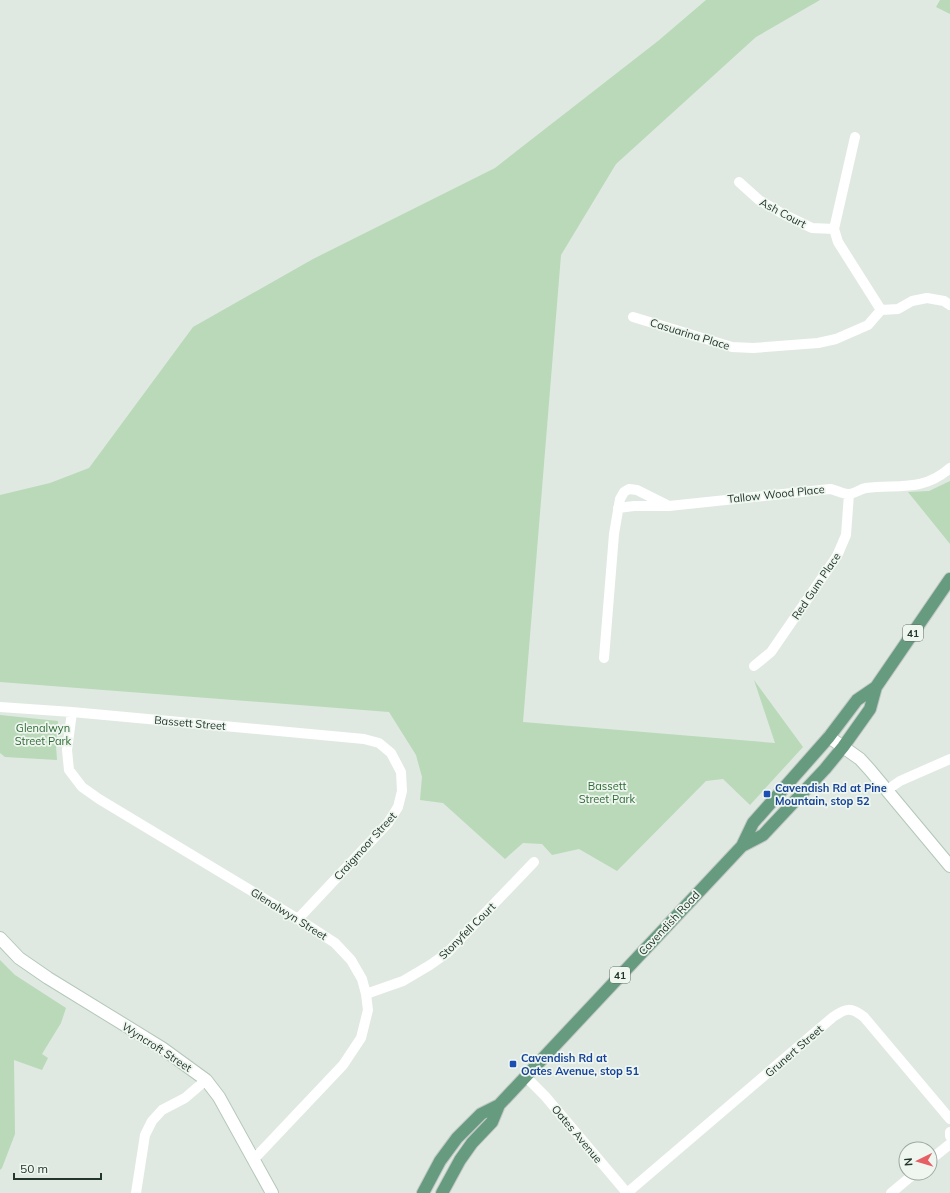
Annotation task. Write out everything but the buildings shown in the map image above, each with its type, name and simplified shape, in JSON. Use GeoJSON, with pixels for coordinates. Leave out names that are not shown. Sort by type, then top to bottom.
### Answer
{"type":"FeatureCollection","features":[{"type":"Feature","properties":{"kind":"main road","name":"Cavendish Road"},"geometry":{"type":"LineString","coordinates":[[742,846],[763,835],[825,769],[843,747],[870,709],[876,687],[950,579]]}},
{"type":"Feature","properties":{"kind":"main road","name":"Cavendish Road"},"geometry":{"type":"LineString","coordinates":[[423,1193],[440,1161],[457,1138],[481,1114],[499,1105],[742,846],[753,823],[830,737],[857,700],[876,687]]}},
{"type":"Feature","properties":{"kind":"main road","name":"Cavendish Road"},"geometry":{"type":"LineString","coordinates":[[442,1193],[460,1160],[472,1143],[492,1122],[499,1105]]}},
{"type":"Feature","properties":{"kind":"street"},"geometry":{"type":"LineString","coordinates":[[854,137],[834,229],[838,242],[882,310],[898,308],[912,301],[927,298],[944,301],[950,305]]}},
{"type":"Feature","properties":{"kind":"street","name":"Ash Court"},"geometry":{"type":"LineString","coordinates":[[739,182],[759,200],[783,214],[812,228],[834,229]]}},
{"type":"Feature","properties":{"kind":"street","name":"Casuarina Place"},"geometry":{"type":"LineString","coordinates":[[633,317],[732,347],[754,348],[818,343],[836,339],[868,325],[882,310]]}},
{"type":"Feature","properties":{"kind":"street"},"geometry":{"type":"LineString","coordinates":[[849,494],[864,488],[901,487],[922,483],[940,476],[950,468]]}},
{"type":"Feature","properties":{"kind":"street"},"geometry":{"type":"LineString","coordinates":[[604,658],[614,534],[620,499],[624,492],[629,489],[637,490],[669,506]]}},
{"type":"Feature","properties":{"kind":"street","name":"Tallow Wood Place"},"geometry":{"type":"LineString","coordinates":[[618,508],[634,506],[669,506],[830,489],[849,494]]}},
{"type":"Feature","properties":{"kind":"street","name":"Red Gum Place"},"geometry":{"type":"LineString","coordinates":[[754,666],[771,652],[837,556],[846,535],[849,494]]}},
{"type":"Feature","properties":{"kind":"street","name":"Bassett Street"},"geometry":{"type":"LineString","coordinates":[[0,707],[72,712],[364,739],[380,743]]}},
{"type":"Feature","properties":{"kind":"street","name":"Glenalwyn Street"},"geometry":{"type":"LineString","coordinates":[[72,712],[67,750],[69,770],[82,787],[99,799],[298,919],[335,943],[351,960],[362,979],[368,1010],[361,1038],[343,1065],[254,1159]]}},
{"type":"Feature","properties":{"kind":"street"},"geometry":{"type":"LineString","coordinates":[[830,737],[864,763],[950,866]]}},
{"type":"Feature","properties":{"kind":"street","name":"Craigmoor Street"},"geometry":{"type":"LineString","coordinates":[[298,919],[388,823],[398,808],[402,791],[401,772],[391,753],[380,743]]}},
{"type":"Feature","properties":{"kind":"street"},"geometry":{"type":"LineString","coordinates":[[887,790],[900,781],[950,759]]}},
{"type":"Feature","properties":{"kind":"street","name":"Stonyfell Court"},"geometry":{"type":"LineString","coordinates":[[366,994],[403,981],[430,966],[447,953],[534,862]]}},
{"type":"Feature","properties":{"kind":"street","name":"Wyncroft Street"},"geometry":{"type":"LineString","coordinates":[[0,938],[19,958],[30,966],[162,1048],[206,1080],[219,1097],[272,1193]]}},
{"type":"Feature","properties":{"kind":"street","name":"Grunert Street"},"geometry":{"type":"LineString","coordinates":[[627,1193],[833,1017],[840,1012],[849,1009],[856,1011],[864,1017],[950,1119]]}},
{"type":"Feature","properties":{"kind":"street","name":"Oates Avenue"},"geometry":{"type":"LineString","coordinates":[[526,1077],[545,1096],[627,1193]]}},
{"type":"Feature","properties":{"kind":"street"},"geometry":{"type":"LineString","coordinates":[[136,1193],[145,1135],[152,1121],[162,1110],[185,1098],[206,1080]]}},
{"type":"Feature","properties":{"kind":"street"},"geometry":{"type":"LineString","coordinates":[[938,1154],[950,1144]]}},
{"type":"Feature","properties":{"kind":"street"},"geometry":{"type":"LineString","coordinates":[[891,1193],[905,1181]]}},
{"type":"Feature","properties":{"kind":"green space","name":"Bassett Street Park"},"geometry":{"type":"Polygon","coordinates":[[[706,0],[820,0],[756,37],[616,164],[561,255],[523,722],[775,743],[754,680],[803,747],[750,805],[723,779],[706,781],[617,871],[579,849],[552,855],[542,844],[523,843],[505,859],[443,803],[420,800],[422,777],[416,755],[389,712],[0,682],[0,495],[50,483],[89,468],[193,327],[313,259],[495,168],[658,41],[706,0]]]}},
{"type":"Feature","properties":{"kind":"green space"},"geometry":{"type":"Polygon","coordinates":[[[940,0],[950,0],[950,14],[936,7],[940,0]]]}},
{"type":"Feature","properties":{"kind":"green space"},"geometry":{"type":"Polygon","coordinates":[[[950,481],[950,544],[908,492],[929,491],[950,481]]]}},
{"type":"Feature","properties":{"kind":"green space","name":"Glenalwyn Street Park"},"geometry":{"type":"Polygon","coordinates":[[[0,715],[58,721],[56,746],[57,760],[5,757],[0,753],[0,715]]]}},
{"type":"Feature","properties":{"kind":"green space"},"geometry":{"type":"Polygon","coordinates":[[[0,960],[15,975],[66,1008],[61,1023],[42,1054],[48,1058],[42,1070],[14,1060],[15,1134],[0,1170],[0,960]]]}},
{"type":"Feature","properties":{"kind":"place","name":"Cavendish Rd at Pine Mountain, stop 52"},"geometry":{"type":"Point","coordinates":[767,794]}},
{"type":"Feature","properties":{"kind":"place","name":"Cavendish Rd at Oates Avenue, stop 51"},"geometry":{"type":"Point","coordinates":[513,1064]}}]}
